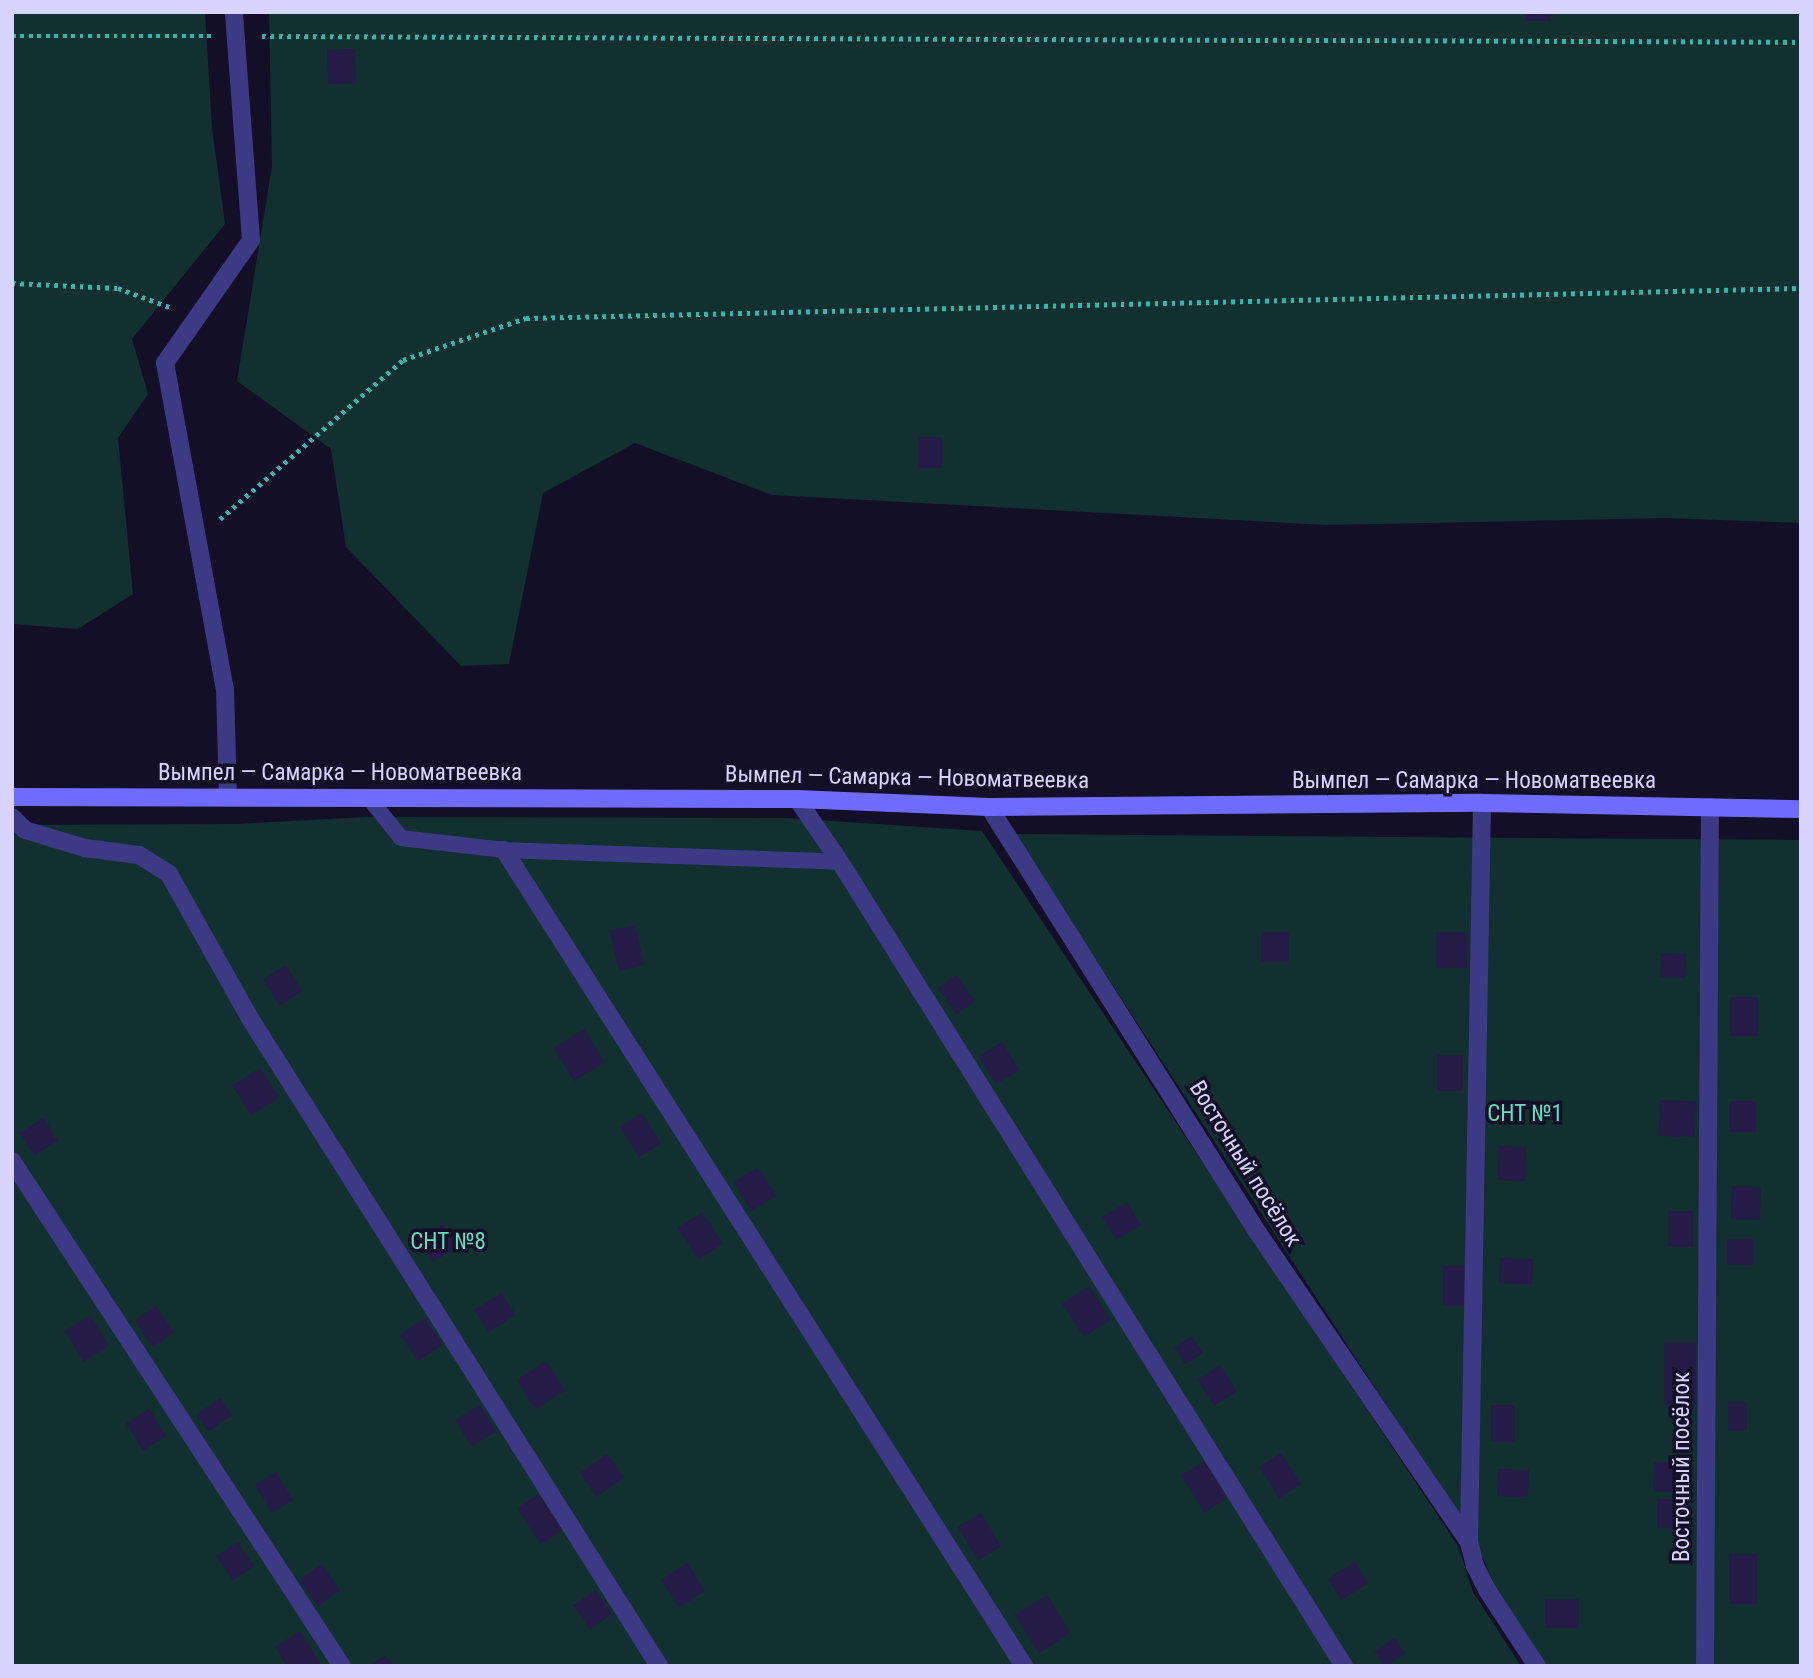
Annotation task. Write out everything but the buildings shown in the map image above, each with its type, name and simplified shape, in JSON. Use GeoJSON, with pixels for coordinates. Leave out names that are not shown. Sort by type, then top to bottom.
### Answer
{"type":"FeatureCollection","features":[{"type":"Feature","properties":{"kind":"main road","name":"Вымпел — Самарка — Новоматвеевка"},"geometry":{"type":"LineString","coordinates":[[12,797],[797,799],[989,807],[1482,803],[1801,809]]}},
{"type":"Feature","properties":{"kind":"street"},"geometry":{"type":"LineString","coordinates":[[228,796],[225,690],[165,363],[251,240],[234,12]]}},
{"type":"Feature","properties":{"kind":"street"},"geometry":{"type":"LineString","coordinates":[[797,799],[841,862],[1344,1666]]}},
{"type":"Feature","properties":{"kind":"street","name":"Восточный посёлок"},"geometry":{"type":"LineString","coordinates":[[1482,803],[1469,1542],[1475,1566],[1487,1590],[1537,1666]]}},
{"type":"Feature","properties":{"kind":"street","name":"Восточный посёлок"},"geometry":{"type":"LineString","coordinates":[[989,807],[1258,1233],[1469,1542]]}},
{"type":"Feature","properties":{"kind":"street","name":"Восточный посёлок"},"geometry":{"type":"LineString","coordinates":[[1705,1666],[1710,807]]}},
{"type":"Feature","properties":{"kind":"street"},"geometry":{"type":"LineString","coordinates":[[12,817],[25,830],[85,848],[139,855],[169,874],[251,1020],[659,1666]]}},
{"type":"Feature","properties":{"kind":"street"},"geometry":{"type":"LineString","coordinates":[[504,850],[1024,1666]]}},
{"type":"Feature","properties":{"kind":"street"},"geometry":{"type":"LineString","coordinates":[[12,1161],[342,1666]]}},
{"type":"Feature","properties":{"kind":"lane"},"geometry":{"type":"LineString","coordinates":[[369,798],[401,838],[504,850],[841,862]]}},
{"type":"Feature","properties":{"kind":"path"},"geometry":{"type":"LineString","coordinates":[[12,36],[1801,42]]}},
{"type":"Feature","properties":{"kind":"path"},"geometry":{"type":"LineString","coordinates":[[12,283],[118,288],[197,317]]}},
{"type":"Feature","properties":{"kind":"path"},"geometry":{"type":"LineString","coordinates":[[197,538],[403,360],[526,318],[1801,288]]}},
{"type":"Feature","properties":{"kind":"green space"},"geometry":{"type":"Polygon","coordinates":[[[12,12],[205,12],[212,128],[225,224],[132,339],[148,394],[118,438],[133,594],[78,629],[12,624],[12,12]]]}},
{"type":"Feature","properties":{"kind":"green space"},"geometry":{"type":"Polygon","coordinates":[[[269,12],[1801,12],[1801,523],[1666,518],[1327,525],[772,495],[635,443],[543,493],[509,664],[461,666],[346,547],[331,449],[237,381],[272,166],[269,12]]]}},
{"type":"Feature","properties":{"kind":"green space","name":"СНТ №8"},"geometry":{"type":"Polygon","coordinates":[[[366,817],[787,818],[982,831],[1458,1546],[1473,1592],[1521,1666],[12,1666],[12,825],[235,824],[366,817]]]}},
{"type":"Feature","properties":{"kind":"green space","name":"СНТ №1"},"geometry":{"type":"Polygon","coordinates":[[[1014,834],[1801,840],[1801,1666],[1543,1666],[1497,1592],[1485,1562],[1454,1509],[1014,834]]]}}]}
